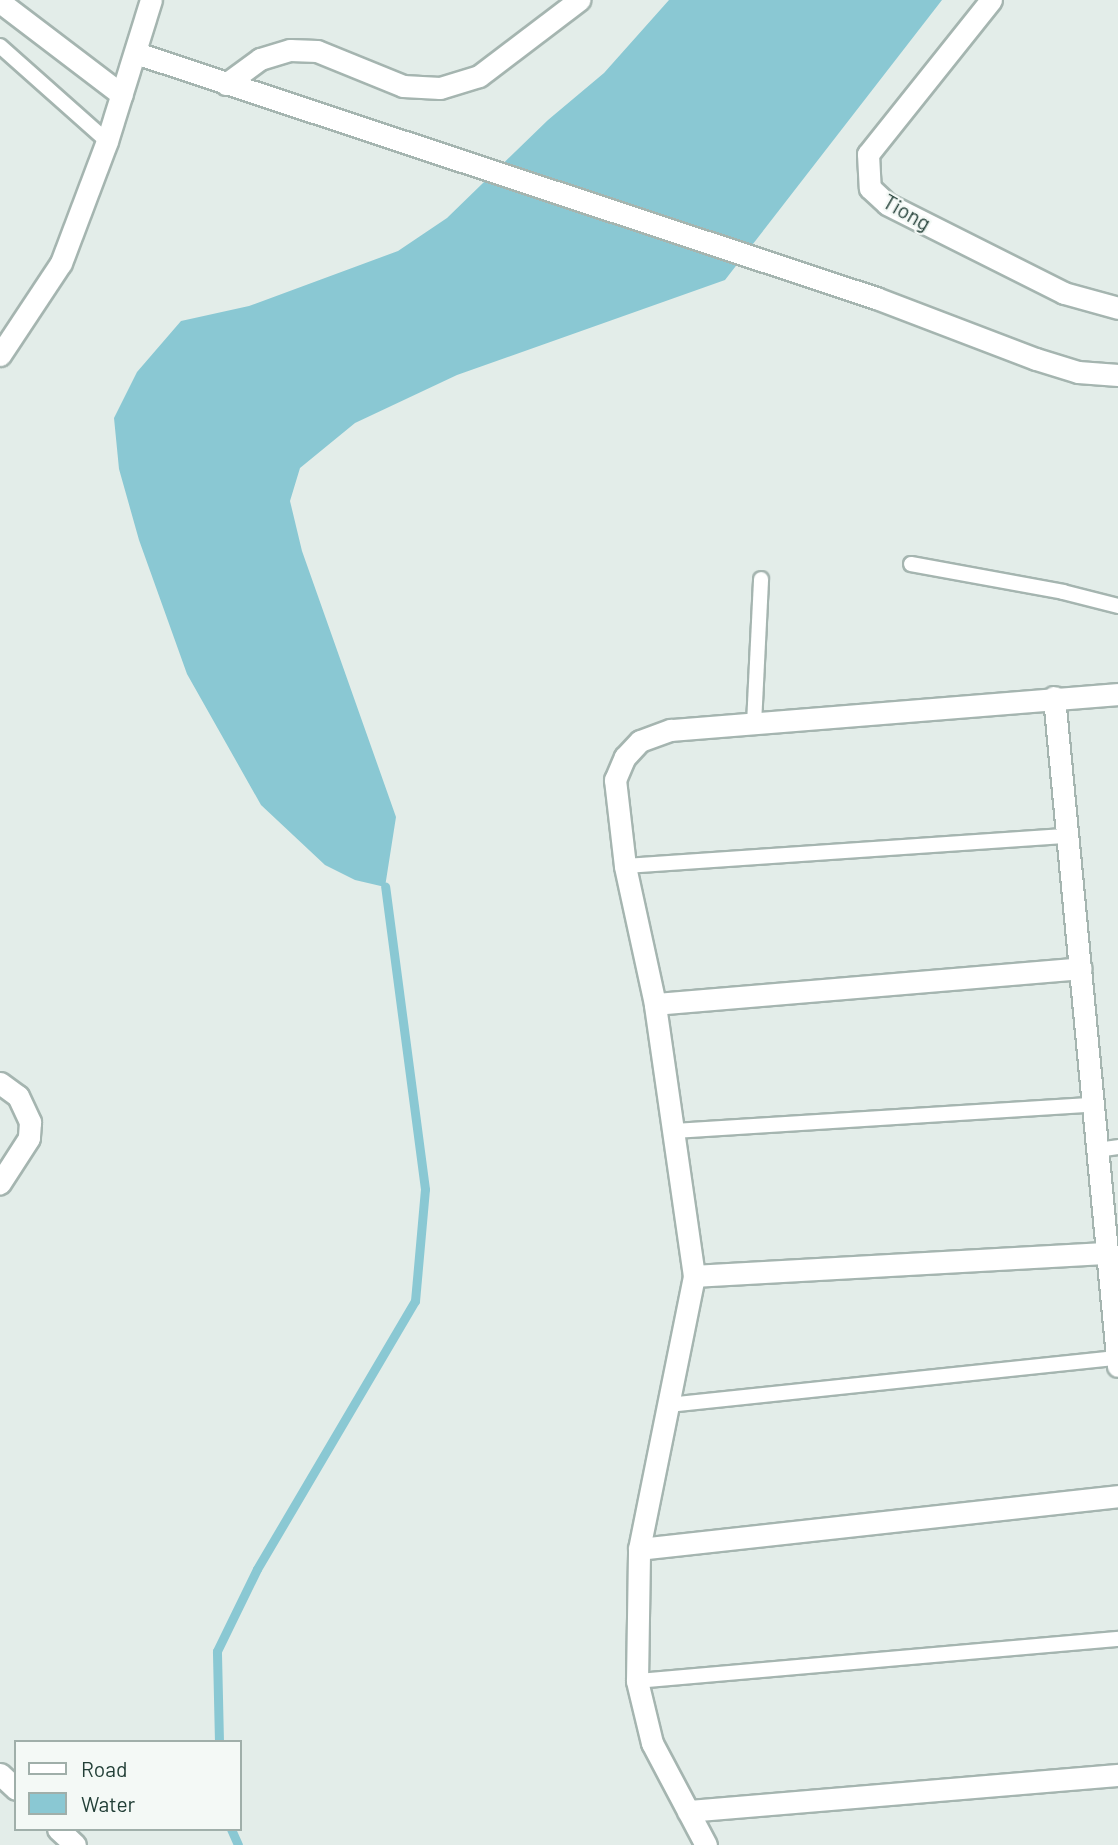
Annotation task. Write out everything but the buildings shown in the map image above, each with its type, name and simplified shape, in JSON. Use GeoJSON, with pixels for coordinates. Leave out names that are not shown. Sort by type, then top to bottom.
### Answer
{"type":"FeatureCollection","features":[{"type":"Feature","properties":{"kind":"street"},"geometry":{"type":"LineString","coordinates":[[4,342],[61,263],[107,141],[151,0]]}},
{"type":"Feature","properties":{"kind":"street"},"geometry":{"type":"LineString","coordinates":[[226,84],[260,59],[290,50],[317,51],[403,86],[440,88],[478,76],[579,0]]}},
{"type":"Feature","properties":{"kind":"street","name":"Tiong"},"geometry":{"type":"LineString","coordinates":[[991,0],[869,154],[870,188],[887,204],[1064,293],[1118,308]]}},
{"type":"Feature","properties":{"kind":"street"},"geometry":{"type":"LineString","coordinates":[[0,2],[122,95]]}},
{"type":"Feature","properties":{"kind":"street"},"geometry":{"type":"LineString","coordinates":[[136,53],[876,298],[1036,359],[1078,372],[1118,375]]}},
{"type":"Feature","properties":{"kind":"street"},"geometry":{"type":"LineString","coordinates":[[706,1845],[652,1743],[637,1681],[639,1549],[694,1276],[655,1004],[625,866],[615,780],[639,741],[671,730],[1054,696],[1118,694]]}},
{"type":"Feature","properties":{"kind":"street"},"geometry":{"type":"LineString","coordinates":[[1054,696],[1093,1105],[1108,1149],[1107,1253],[1118,1366]]}},
{"type":"Feature","properties":{"kind":"street"},"geometry":{"type":"LineString","coordinates":[[655,1004],[1080,968]]}},
{"type":"Feature","properties":{"kind":"street"},"geometry":{"type":"LineString","coordinates":[[0,1083],[18,1096],[30,1122],[29,1138],[0,1183]]}},
{"type":"Feature","properties":{"kind":"street"},"geometry":{"type":"LineString","coordinates":[[694,1276],[1107,1253]]}},
{"type":"Feature","properties":{"kind":"street"},"geometry":{"type":"LineString","coordinates":[[639,1549],[1118,1496]]}},
{"type":"Feature","properties":{"kind":"street"},"geometry":{"type":"LineString","coordinates":[[0,1774],[14,1787]]}},
{"type":"Feature","properties":{"kind":"street"},"geometry":{"type":"LineString","coordinates":[[688,1811],[1118,1775]]}},
{"type":"Feature","properties":{"kind":"street"},"geometry":{"type":"LineString","coordinates":[[60,1831],[75,1845]]}},
{"type":"Feature","properties":{"kind":"lane"},"geometry":{"type":"LineString","coordinates":[[0,47],[107,141]]}},
{"type":"Feature","properties":{"kind":"lane"},"geometry":{"type":"LineString","coordinates":[[911,564],[1063,592],[1118,606]]}},
{"type":"Feature","properties":{"kind":"lane"},"geometry":{"type":"LineString","coordinates":[[754,724],[761,579]]}},
{"type":"Feature","properties":{"kind":"lane"},"geometry":{"type":"LineString","coordinates":[[625,866],[1068,836]]}},
{"type":"Feature","properties":{"kind":"lane"},"geometry":{"type":"LineString","coordinates":[[674,1131],[1093,1105]]}},
{"type":"Feature","properties":{"kind":"lane"},"geometry":{"type":"LineString","coordinates":[[668,1405],[1117,1358]]}},
{"type":"Feature","properties":{"kind":"lane"},"geometry":{"type":"LineString","coordinates":[[637,1681],[1118,1639]]}},
{"type":"Feature","properties":{"kind":"water"},"geometry":{"type":"Polygon","coordinates":[[[669,0],[942,0],[725,280],[457,375],[355,423],[300,468],[290,501],[302,551],[396,817],[385,887],[355,880],[325,865],[261,805],[187,674],[139,540],[119,469],[114,418],[137,372],[181,321],[249,306],[398,251],[447,218],[548,120],[604,73],[669,0]]]}},
{"type":"Feature","properties":{"kind":"waterway"},"geometry":{"type":"LineString","coordinates":[[219,1740],[217,1651],[257,1569],[415,1301],[425,1189],[385,887]]}},
{"type":"Feature","properties":{"kind":"waterway"},"geometry":{"type":"LineString","coordinates":[[232,1831],[238,1845]]}}]}
